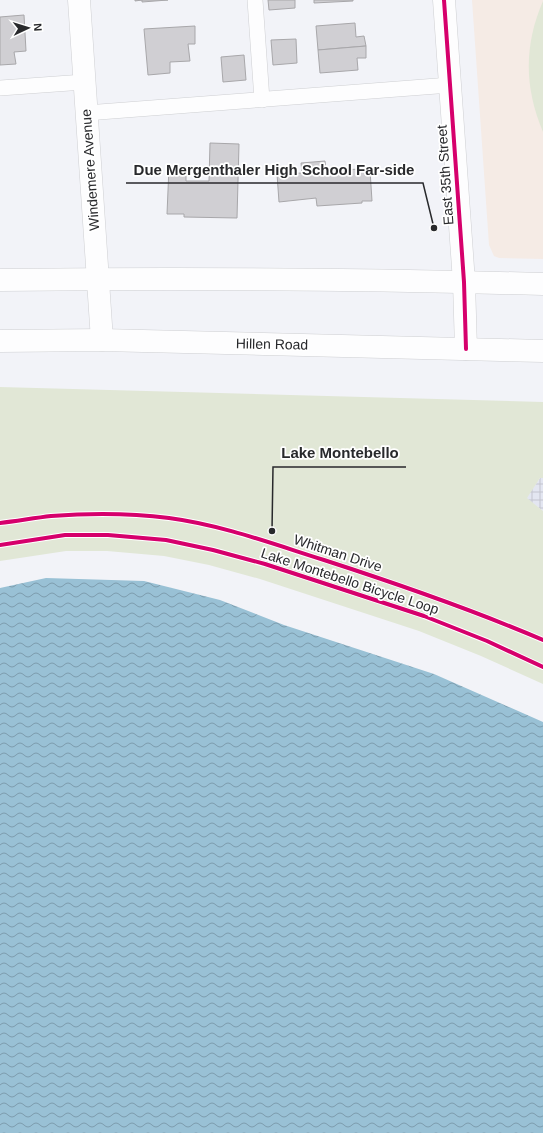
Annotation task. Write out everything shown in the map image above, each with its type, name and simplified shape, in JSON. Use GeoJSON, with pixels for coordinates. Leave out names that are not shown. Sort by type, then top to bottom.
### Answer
{"type":"FeatureCollection","features":[{"type":"Feature","properties":{"kind":"main road","name":"Windemere Avenue"},"geometry":{"type":"LineString","coordinates":[[78,0],[102,340]]}},
{"type":"Feature","properties":{"kind":"main road","name":"East 35th Street"},"geometry":{"type":"LineString","coordinates":[[444,0],[464,282],[466,349]]}},
{"type":"Feature","properties":{"kind":"main road"},"geometry":{"type":"LineString","coordinates":[[0,280],[98,279],[543,284]]}},
{"type":"Feature","properties":{"kind":"main road","name":"Hillen Road"},"geometry":{"type":"LineString","coordinates":[[0,341],[102,340],[543,351]]}},
{"type":"Feature","properties":{"kind":"lane"},"geometry":{"type":"LineString","coordinates":[[255,0],[262,100]]}},
{"type":"Feature","properties":{"kind":"lane"},"geometry":{"type":"LineString","coordinates":[[0,88],[84,82]]}},
{"type":"Feature","properties":{"kind":"lane"},"geometry":{"type":"LineString","coordinates":[[86,113],[450,85]]}},
{"type":"Feature","properties":{"kind":"shaded area"},"geometry":{"type":"Polygon","coordinates":[[[472,0],[543,0],[543,259],[499,258],[494,256],[489,245],[472,0]]]}},
{"type":"Feature","properties":{"kind":"shaded area"},"geometry":{"type":"Polygon","coordinates":[[[540,478],[543,478],[543,511],[526,498],[540,478]]]}},
{"type":"Feature","properties":{"kind":"green space"},"geometry":{"type":"Polygon","coordinates":[[[543,1],[543,132],[532,99],[529,66],[532,34],[543,1]]]}},
{"type":"Feature","properties":{"kind":"green space"},"geometry":{"type":"Polygon","coordinates":[[[0,387],[543,402],[543,478],[540,478],[527,498],[543,511],[543,684],[481,656],[419,631],[260,579],[209,565],[164,556],[107,551],[66,551],[0,561],[0,387]]]}},
{"type":"Feature","properties":{"kind":"water"},"geometry":{"type":"Polygon","coordinates":[[[46,578],[144,581],[220,600],[284,625],[434,674],[543,722],[543,1133],[0,1133],[0,588],[46,578]]]}},
{"type":"Feature","properties":{"kind":"building"},"geometry":{"type":"Polygon","coordinates":[[[142,0],[168,0],[142,2],[142,0]]]}},
{"type":"Feature","properties":{"kind":"building"},"geometry":{"type":"Polygon","coordinates":[[[268,0],[295,0],[295,8],[269,10],[268,0]]]}},
{"type":"Feature","properties":{"kind":"building"},"geometry":{"type":"Polygon","coordinates":[[[314,0],[353,0],[353,1],[314,3],[314,0]]]}},
{"type":"Feature","properties":{"kind":"building"},"geometry":{"type":"Polygon","coordinates":[[[24,15],[26,51],[14,52],[16,64],[0,65],[0,17],[24,15]]]}},
{"type":"Feature","properties":{"kind":"building"},"geometry":{"type":"Polygon","coordinates":[[[355,23],[356,37],[364,36],[366,46],[318,50],[316,26],[355,23]]]}},
{"type":"Feature","properties":{"kind":"building"},"geometry":{"type":"Polygon","coordinates":[[[195,26],[195,44],[188,44],[190,61],[170,62],[170,73],[148,75],[144,29],[195,26]]]}},
{"type":"Feature","properties":{"kind":"building"},"geometry":{"type":"Polygon","coordinates":[[[296,39],[297,63],[273,65],[271,40],[296,39]]]}},
{"type":"Feature","properties":{"kind":"building"},"geometry":{"type":"Polygon","coordinates":[[[366,46],[366,58],[357,58],[358,70],[320,73],[318,50],[366,46]]]}},
{"type":"Feature","properties":{"kind":"building"},"geometry":{"type":"Polygon","coordinates":[[[244,55],[246,80],[223,82],[221,57],[244,55]]]}},
{"type":"Feature","properties":{"kind":"building"},"geometry":{"type":"Polygon","coordinates":[[[210,143],[239,144],[237,218],[184,217],[184,214],[167,214],[169,167],[186,167],[186,181],[209,181],[210,143]]]}},
{"type":"Feature","properties":{"kind":"building"},"geometry":{"type":"Polygon","coordinates":[[[325,161],[326,171],[360,169],[360,171],[370,170],[372,201],[317,206],[316,198],[279,202],[277,174],[302,173],[301,163],[325,161]]]}},
{"type":"Feature","properties":{"kind":"cycle path"},"geometry":{"type":"LineString","coordinates":[[444,0],[464,282],[466,349]]}},
{"type":"Feature","properties":{"kind":"cycle path","name":"Whitman Drive"},"geometry":{"type":"LineString","coordinates":[[0,523],[51,516],[110,514],[169,518],[208,525],[352,569],[462,607],[543,640]]}},
{"type":"Feature","properties":{"kind":"cycle path","name":"Lake Montebello Bicycle Loop"},"geometry":{"type":"LineString","coordinates":[[0,545],[65,535],[108,535],[166,540],[213,550],[265,564],[424,616],[487,641],[543,667]]}},
{"type":"Feature","properties":{"kind":"place","name":"Due Mergenthaler High School Far-side"},"geometry":{"type":"Point","coordinates":[434,228]}},
{"type":"Feature","properties":{"kind":"place","name":"Lake Montebello"},"geometry":{"type":"Point","coordinates":[272,531]}}]}
